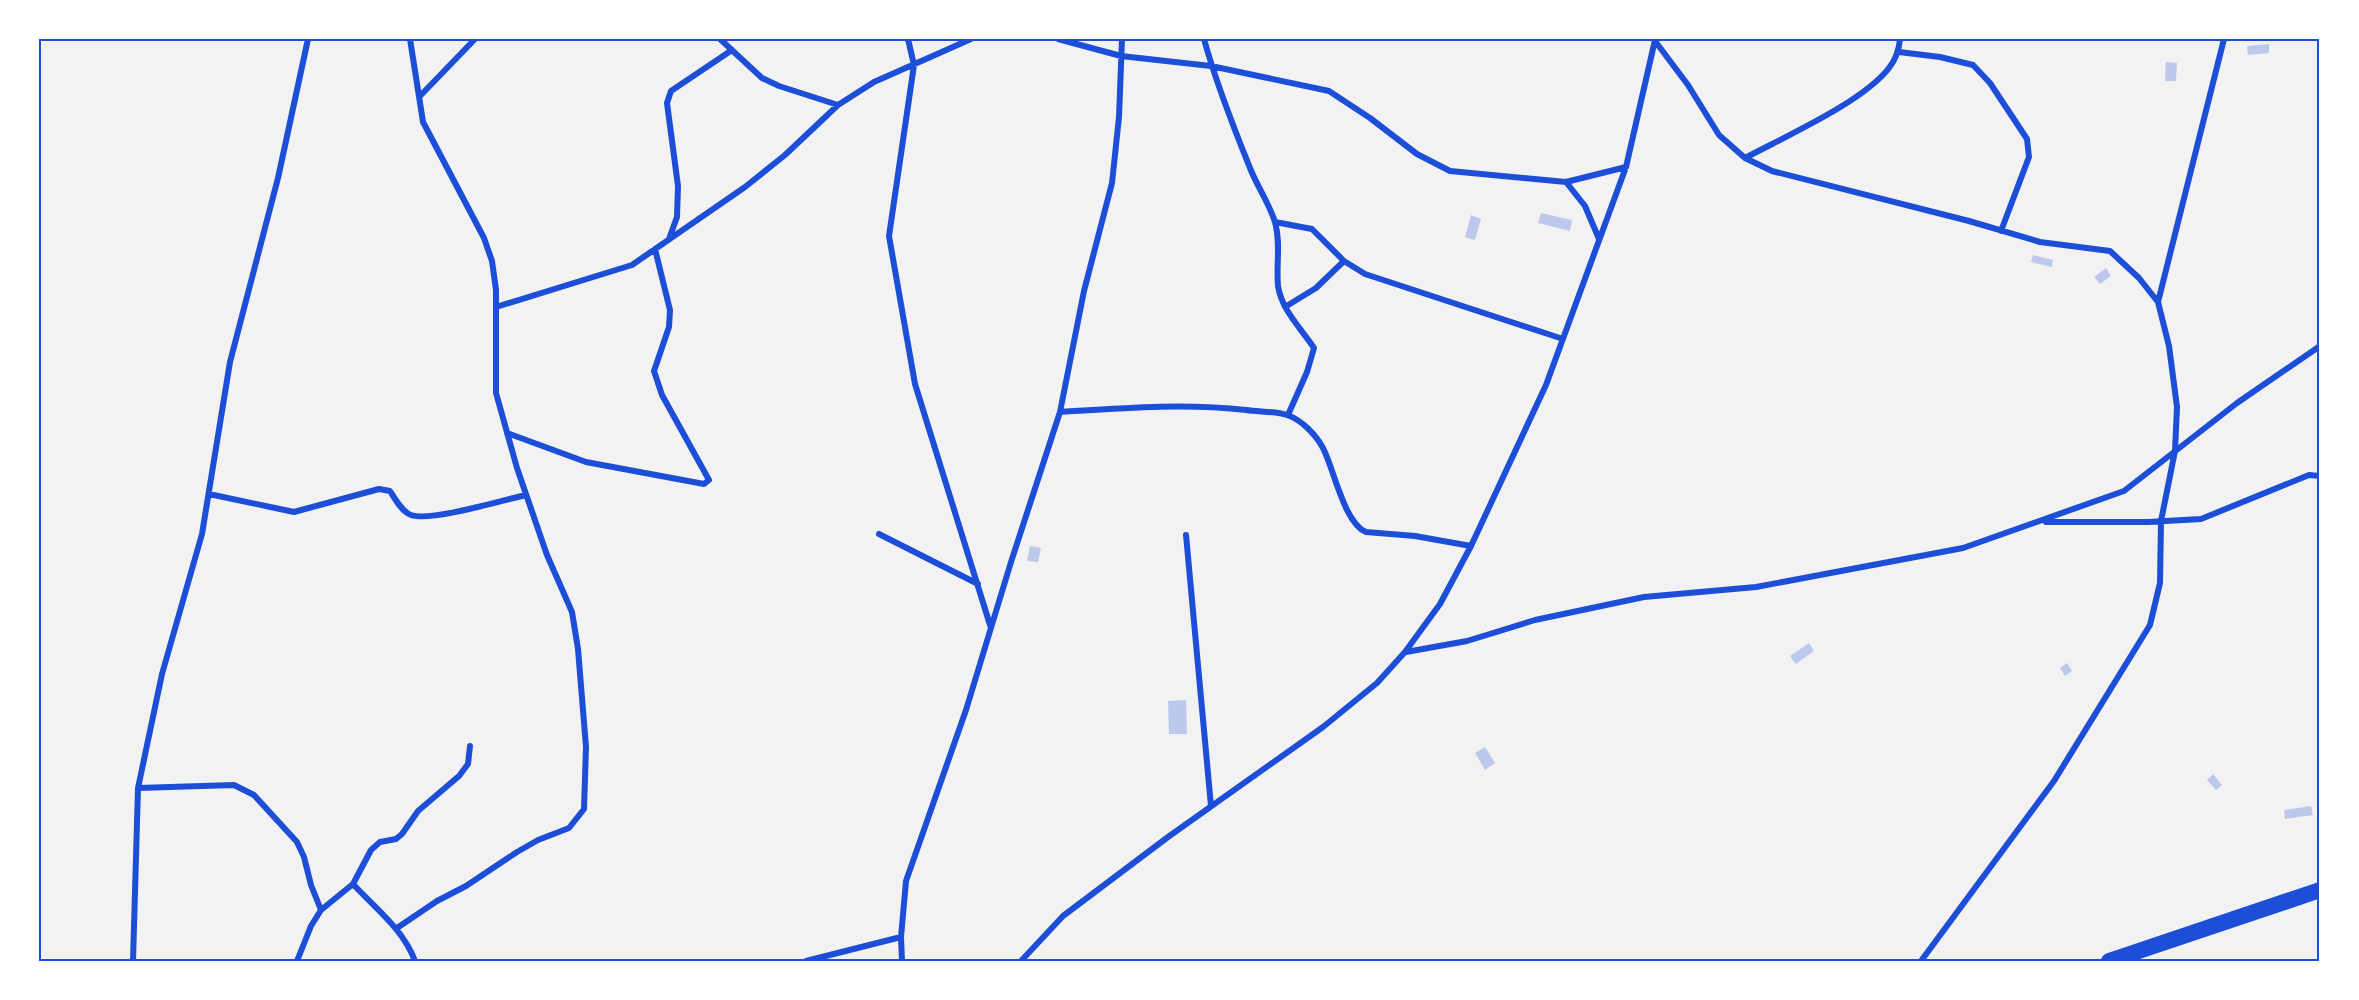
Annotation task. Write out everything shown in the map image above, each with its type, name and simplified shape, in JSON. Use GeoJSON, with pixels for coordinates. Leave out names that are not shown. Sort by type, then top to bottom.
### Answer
{"type":"FeatureCollection","features":[{"type":"Feature","properties":{"kind":"highway"},"geometry":{"type":"LineString","coordinates":[[2109,961],[2320,890]]}},
{"type":"Feature","properties":{"kind":"street"},"geometry":{"type":"LineString","coordinates":[[133,961],[138,788],[162,674],[202,534],[230,362],[278,178],[308,39]]}},
{"type":"Feature","properties":{"kind":"street"},"geometry":{"type":"LineString","coordinates":[[397,928],[524,848],[568,828],[584,809],[586,747],[572,612],[547,555],[526,495],[496,393],[496,307],[492,261],[484,238],[423,122],[410,39]]}},
{"type":"Feature","properties":{"kind":"street"},"geometry":{"type":"LineString","coordinates":[[420,96],[475,39]]}},
{"type":"Feature","properties":{"kind":"street"},"geometry":{"type":"LineString","coordinates":[[720,39],[762,78],[779,86],[838,105]]}},
{"type":"Feature","properties":{"kind":"street"},"geometry":{"type":"LineString","coordinates":[[909,39],[914,65],[889,236],[915,384],[991,627]]}},
{"type":"Feature","properties":{"kind":"street"},"geometry":{"type":"LineString","coordinates":[[496,307],[632,266],[745,187],[786,155],[838,105],[874,82],[971,39]]}},
{"type":"Feature","properties":{"kind":"street"},"geometry":{"type":"LineString","coordinates":[[1058,39],[1121,56],[1211,66],[1329,91],[1370,118],[1417,154],[1450,171],[1566,182],[1626,166]]}},
{"type":"Feature","properties":{"kind":"street"},"geometry":{"type":"LineString","coordinates":[[902,961],[901,937],[906,881],[966,710],[1060,412],[1084,291],[1112,183],[1119,117],[1122,39]]}},
{"type":"Feature","properties":{"kind":"street"},"geometry":{"type":"LineString","coordinates":[[1204,39],[1211,66],[1250,169],[1275,222],[1278,247],[1278,286],[1285,307],[1314,348],[1307,372],[1288,415]]}},
{"type":"Feature","properties":{"kind":"street"},"geometry":{"type":"LineString","coordinates":[[1745,158],[1855,99],[1889,69],[1899,52],[1900,39]]}},
{"type":"Feature","properties":{"kind":"street"},"geometry":{"type":"LineString","coordinates":[[2158,302],[2224,39]]}},
{"type":"Feature","properties":{"kind":"street"},"geometry":{"type":"LineString","coordinates":[[1655,40],[1688,85],[1719,135],[1745,158],[1772,171],[2040,242],[2110,251],[2139,278],[2158,302],[2169,346],[2177,407],[2175,451],[2161,521],[2160,583],[2150,625],[2054,781],[1921,961]]}},
{"type":"Feature","properties":{"kind":"street"},"geometry":{"type":"LineString","coordinates":[[1021,961],[1064,916],[1211,806],[1323,727],[1377,683],[1405,652],[1440,604],[1471,546],[1546,385],[1626,166],[1655,40]]}},
{"type":"Feature","properties":{"kind":"street"},"geometry":{"type":"LineString","coordinates":[[669,239],[677,217],[678,186],[667,102],[671,91],[732,50]]}},
{"type":"Feature","properties":{"kind":"street"},"geometry":{"type":"LineString","coordinates":[[1899,52],[1940,57],[1973,65],[1990,83],[2027,139],[2029,157],[2001,231]]}},
{"type":"Feature","properties":{"kind":"street"},"geometry":{"type":"LineString","coordinates":[[1566,182],[1585,206],[1599,240]]}},
{"type":"Feature","properties":{"kind":"street"},"geometry":{"type":"LineString","coordinates":[[1275,222],[1312,229],[1344,261],[1365,274],[1563,339]]}},
{"type":"Feature","properties":{"kind":"street"},"geometry":{"type":"LineString","coordinates":[[507,433],[586,462],[683,481],[707,483],[709,480],[662,395],[654,371],[669,327],[670,310],[655,249]]}},
{"type":"Feature","properties":{"kind":"street"},"geometry":{"type":"LineString","coordinates":[[1285,307],[1316,288],[1344,261]]}},
{"type":"Feature","properties":{"kind":"street"},"geometry":{"type":"LineString","coordinates":[[1405,652],[1467,641],[1535,620],[1644,597],[1756,587],[1963,548],[2124,491],[2236,403],[2320,346]]}},
{"type":"Feature","properties":{"kind":"street"},"geometry":{"type":"LineString","coordinates":[[1060,412],[1212,406],[1288,415],[1311,430],[1323,448],[1350,516],[1358,529],[1471,546]]}},
{"type":"Feature","properties":{"kind":"street"},"geometry":{"type":"LineString","coordinates":[[2039,522],[2201,519],[2309,475],[2320,476]]}},
{"type":"Feature","properties":{"kind":"street"},"geometry":{"type":"LineString","coordinates":[[209,494],[294,512],[379,489],[390,491],[406,513],[413,516],[436,515],[526,495]]}},
{"type":"Feature","properties":{"kind":"street"},"geometry":{"type":"LineString","coordinates":[[879,534],[978,584]]}},
{"type":"Feature","properties":{"kind":"street"},"geometry":{"type":"LineString","coordinates":[[1186,535],[1211,806]]}},
{"type":"Feature","properties":{"kind":"street"},"geometry":{"type":"LineString","coordinates":[[297,961],[310,926],[321,910],[353,884],[371,850],[380,842],[396,839],[402,834],[418,811],[459,776],[468,764],[470,746]]}},
{"type":"Feature","properties":{"kind":"street"},"geometry":{"type":"LineString","coordinates":[[138,788],[234,785],[254,795],[297,842],[321,910]]}},
{"type":"Feature","properties":{"kind":"street"},"geometry":{"type":"LineString","coordinates":[[353,884],[397,928],[409,944],[415,961]]}},
{"type":"Feature","properties":{"kind":"street"},"geometry":{"type":"LineString","coordinates":[[806,961],[901,937]]}},
{"type":"Feature","properties":{"kind":"building"},"geometry":{"type":"Polygon","coordinates":[[[2269,44],[2269,53],[2248,55],[2247,46],[2269,44]]]}},
{"type":"Feature","properties":{"kind":"building"},"geometry":{"type":"Polygon","coordinates":[[[2166,62],[2177,63],[2176,81],[2165,81],[2166,62]]]}},
{"type":"Feature","properties":{"kind":"building"},"geometry":{"type":"Polygon","coordinates":[[[1541,213],[1572,220],[1570,231],[1538,223],[1541,213]]]}},
{"type":"Feature","properties":{"kind":"building"},"geometry":{"type":"Polygon","coordinates":[[[1471,215],[1481,219],[1475,240],[1465,237],[1471,215]]]}},
{"type":"Feature","properties":{"kind":"building"},"geometry":{"type":"Polygon","coordinates":[[[2033,255],[2053,260],[2052,267],[2031,262],[2033,255]]]}},
{"type":"Feature","properties":{"kind":"building"},"geometry":{"type":"Polygon","coordinates":[[[2106,268],[2111,276],[2100,284],[2094,277],[2106,268]]]}},
{"type":"Feature","properties":{"kind":"building"},"geometry":{"type":"Polygon","coordinates":[[[1030,546],[1041,548],[1038,562],[1027,561],[1030,546]]]}},
{"type":"Feature","properties":{"kind":"building"},"geometry":{"type":"Polygon","coordinates":[[[1809,643],[1814,651],[1796,664],[1790,656],[1809,643]]]}},
{"type":"Feature","properties":{"kind":"building"},"geometry":{"type":"Polygon","coordinates":[[[2067,663],[2072,671],[2065,676],[2060,668],[2067,663]]]}},
{"type":"Feature","properties":{"kind":"building"},"geometry":{"type":"Polygon","coordinates":[[[1186,700],[1187,734],[1169,734],[1168,701],[1186,700]]]}},
{"type":"Feature","properties":{"kind":"building"},"geometry":{"type":"Polygon","coordinates":[[[1485,747],[1495,763],[1485,770],[1475,753],[1485,747]]]}},
{"type":"Feature","properties":{"kind":"building"},"geometry":{"type":"Polygon","coordinates":[[[2213,774],[2222,785],[2216,790],[2207,780],[2213,774]]]}},
{"type":"Feature","properties":{"kind":"building"},"geometry":{"type":"Polygon","coordinates":[[[2311,806],[2313,815],[2285,819],[2284,810],[2311,806]]]}}]}
